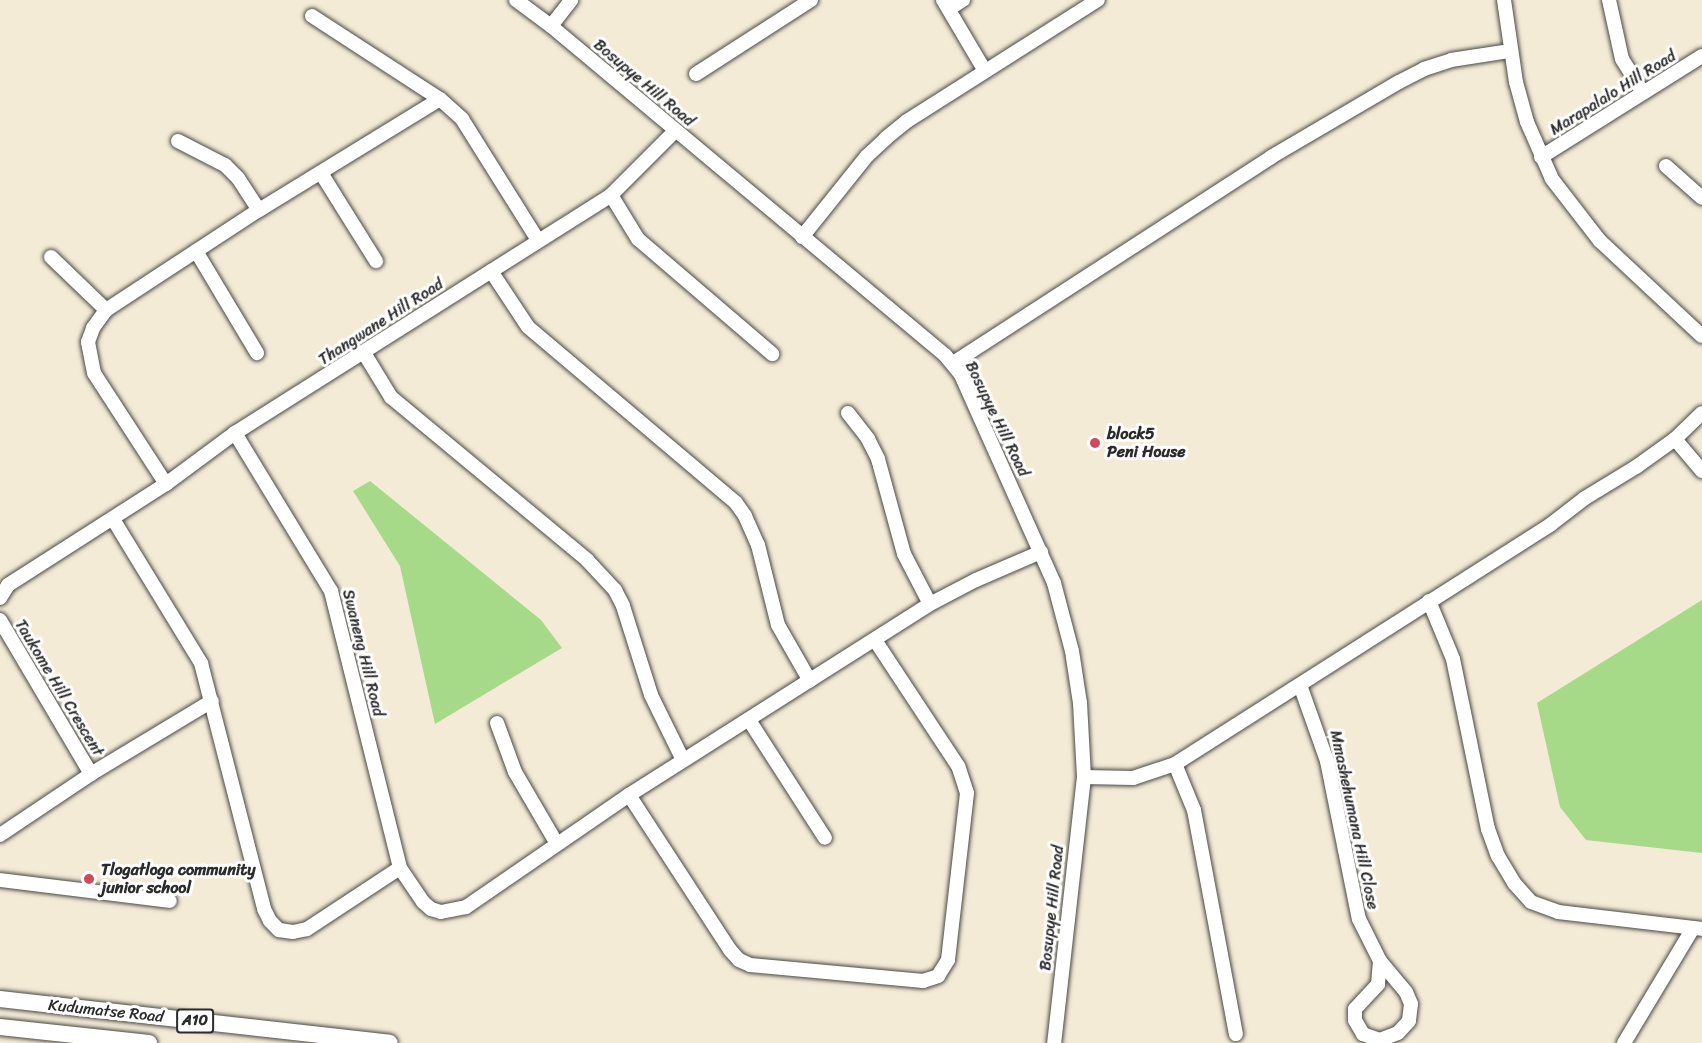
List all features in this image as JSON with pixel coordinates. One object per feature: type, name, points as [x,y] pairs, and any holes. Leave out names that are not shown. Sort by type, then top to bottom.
[{"type":"main road","name":"Kudumatse Road","points":[[0,999],[390,1043]]},
{"type":"main road","name":"Kudumatse Road","points":[[0,1027],[149,1043]]},
{"type":"street","name":"Bosupye Hill Road","points":[[516,0],[551,26],[953,363],[961,375],[1054,583],[1072,651],[1080,703],[1084,777],[1054,1043]]},
{"type":"street","points":[[551,26],[571,0]]},
{"type":"street","points":[[696,74],[811,0]]},
{"type":"street","points":[[963,0],[946,5],[986,72]]},
{"type":"street","points":[[802,237],[867,156],[886,138],[1098,0]]},
{"type":"street","points":[[1504,0],[1510,51],[1527,122],[1541,157],[1570,206],[1600,241],[1702,336]]},
{"type":"street","points":[[1609,0],[1622,59],[1643,93]]},
{"type":"street","points":[[312,16],[440,99],[472,131],[538,240]]},
{"type":"street","points":[[953,363],[1205,199],[1399,82],[1424,69],[1451,60],[1510,51]]},
{"type":"street","name":"Marapalalo Hill Road","points":[[1541,157],[1702,56]]},
{"type":"street","points":[[166,484],[94,373],[88,342],[93,328],[106,310],[259,210],[440,99]]},
{"type":"street","name":"Thangwane Hill Road","points":[[0,598],[8,585],[166,484],[235,433],[611,195],[675,131]]},
{"type":"street","points":[[177,141],[225,165],[238,178],[259,210]]},
{"type":"street","points":[[1666,165],[1702,198]]},
{"type":"street","points":[[321,173],[376,261]]},
{"type":"street","points":[[611,195],[639,239],[772,354]]},
{"type":"street","points":[[196,251],[257,353]]},
{"type":"street","points":[[51,257],[106,310]]},
{"type":"street","points":[[491,271],[528,327],[720,490],[746,516],[758,545],[778,625],[810,681]]},
{"type":"street","points":[[364,353],[391,398],[587,560],[615,590],[623,606],[651,695],[683,760]]},
{"type":"street","points":[[848,413],[868,440],[878,459],[903,554],[930,604]]},
{"type":"street","points":[[1084,777],[1133,778],[1175,764],[1550,525],[1585,498],[1636,467],[1675,439],[1702,413]]},
{"type":"street","name":"Swaneng Hill Road","points":[[235,433],[331,591],[400,868]]},
{"type":"street","points":[[1675,439],[1702,471]]},
{"type":"street","points":[[113,519],[194,649],[212,701],[264,909],[270,921],[279,930],[293,932],[307,929],[400,868],[423,902],[431,909],[453,911],[466,907],[629,795],[930,604],[976,580],[1041,552]]},
{"type":"street","points":[[1429,601],[1453,659],[1488,830],[1498,856],[1514,883],[1531,902],[1557,912],[1698,928],[1624,1043]]},
{"type":"street","name":"Taukome Hill Crescent","points":[[0,620],[91,774],[212,701]]},
{"type":"street","points":[[629,795],[730,950],[739,960],[750,965],[923,981],[938,976],[948,960],[967,793],[958,766],[875,640]]},
{"type":"street","name":"Mmashehumana Hill Close","points":[[1300,685],[1327,761],[1354,905],[1380,961],[1406,992],[1411,1004],[1409,1021],[1398,1033],[1380,1040],[1363,1034],[1355,1020],[1355,1009],[1378,984],[1380,961]]},
{"type":"street","points":[[749,720],[825,838]]},
{"type":"street","points":[[497,723],[515,772],[557,844]]},
{"type":"street","points":[[1175,764],[1194,810],[1236,1034]]},
{"type":"street","points":[[0,835],[91,774]]},
{"type":"street","points":[[0,880],[170,901]]},
{"type":"green space","points":[[370,481],[541,620],[562,648],[435,724],[400,566],[353,491]]},
{"type":"green space","points":[[1702,600],[1702,853],[1586,840],[1560,807],[1537,703]]},
{"type":"place","name":"block5 Peni House","points":[[1095,443]]},
{"type":"place","name":"Tlogatloga community junior school","points":[[89,879]]}]
